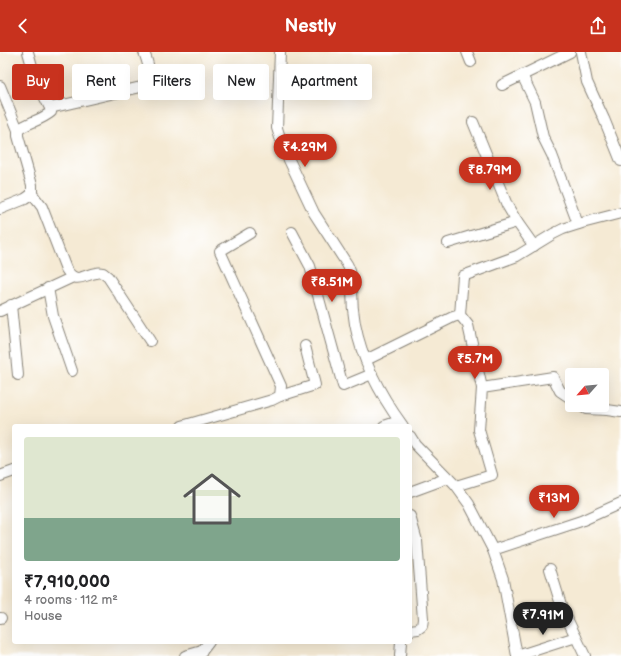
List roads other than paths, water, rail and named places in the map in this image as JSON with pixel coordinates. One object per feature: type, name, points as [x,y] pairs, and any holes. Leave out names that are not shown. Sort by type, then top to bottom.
[{"type":"street","points":[[18,130],[44,118],[51,112],[36,80],[28,52]]},
{"type":"street","points":[[50,108],[141,87],[148,84],[149,68],[144,52]]},
{"type":"street","points":[[280,52],[279,136],[314,213],[349,268],[351,275],[352,305],[359,341],[372,374],[401,423]]},
{"type":"street","points":[[467,52],[472,62]]},
{"type":"street","points":[[502,86],[570,52]]},
{"type":"street","points":[[581,52],[587,82],[621,162]]},
{"type":"street","points":[[522,76],[535,102],[543,137],[552,155],[578,224]]},
{"type":"street","points":[[0,86],[18,130],[18,136],[32,185],[32,194],[42,207],[66,269],[73,277]]},
{"type":"street","points":[[473,122],[507,205],[534,246]]},
{"type":"street","points":[[0,209],[25,199],[32,194]]},
{"type":"street","points":[[456,486],[492,475],[479,430],[482,388],[468,325],[460,315],[463,276],[517,256],[563,229],[621,213]]},
{"type":"street","points":[[448,243],[517,222]]},
{"type":"street","points":[[292,232],[310,266],[343,386],[372,374]]},
{"type":"street","points":[[250,233],[220,250],[281,386],[280,396]]},
{"type":"street","points":[[0,310],[73,277],[82,278],[96,273],[103,273],[108,277],[150,341]]},
{"type":"street","points":[[48,288],[53,316],[72,370]]},
{"type":"street","points":[[11,305],[18,375]]},
{"type":"street","points":[[366,360],[453,317],[460,315]]},
{"type":"street","points":[[192,424],[272,400],[315,385],[305,346]]},
{"type":"street","points":[[482,388],[553,377],[560,392],[565,395]]},
{"type":"street","points":[[609,410],[621,412]]},
{"type":"street","points":[[412,439],[456,486],[469,504],[493,550],[503,579],[517,656],[576,637]]},
{"type":"street","points":[[0,476],[12,472]]},
{"type":"street","points":[[412,491],[448,478]]},
{"type":"street","points":[[493,550],[581,521],[621,503]]},
{"type":"street","points":[[412,523],[417,541],[423,619],[422,626],[418,629],[412,630]]},
{"type":"street","points":[[550,569],[562,608],[585,656]]},
{"type":"street","points":[[186,656],[201,653],[208,644]]},
{"type":"street","points":[[400,656],[401,644]]}]
